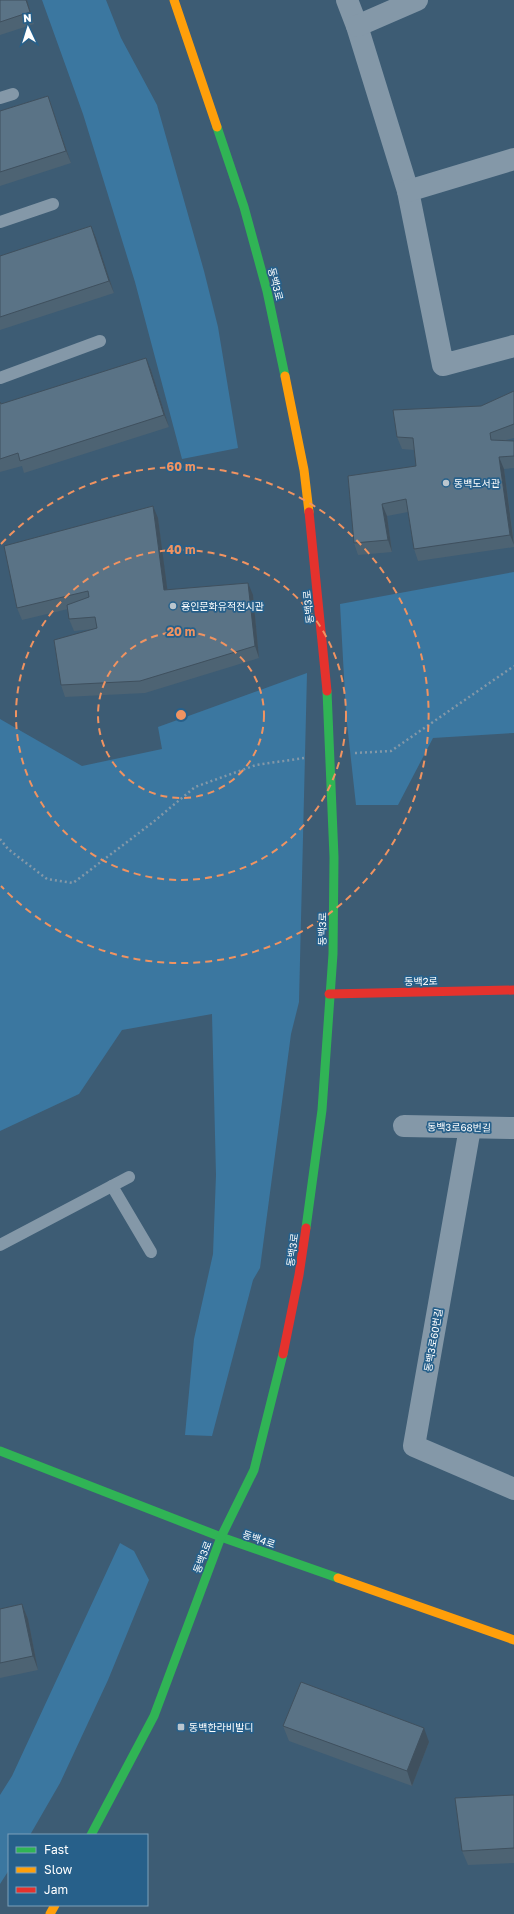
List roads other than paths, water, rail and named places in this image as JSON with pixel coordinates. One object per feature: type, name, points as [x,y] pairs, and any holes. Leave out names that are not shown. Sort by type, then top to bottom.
[{"type":"street","name":"동백3로","points":[[92,1834],[154,1716],[221,1538],[254,1470],[281,1366],[298,1283],[322,1110],[333,954],[334,857],[326,669],[304,470],[267,291],[233,173],[174,0]]},
{"type":"street","points":[[347,0],[357,26],[408,191],[443,365],[514,346]]},
{"type":"street","points":[[357,26],[417,0]]},
{"type":"street","points":[[408,191],[514,160]]},
{"type":"street","name":"동백2로","points":[[329,994],[514,990]]},
{"type":"street","name":"동백3로68번길","points":[[404,1126],[514,1128]]},
{"type":"street","name":"동백3로60번길","points":[[470,1128],[414,1446],[514,1489]]},
{"type":"street","name":"동백4로","points":[[0,1451],[221,1538],[514,1640]]},
{"type":"lane","points":[[0,98],[13,94]]},
{"type":"lane","points":[[0,222],[53,204]]},
{"type":"lane","points":[[0,378],[100,341]]},
{"type":"lane","points":[[0,1245],[129,1177]]},
{"type":"lane","points":[[112,1186],[151,1252]]},
{"type":"place","name":"동백도서관","points":[[446,483]]},
{"type":"place","name":"용인문화유적전시관","points":[[173,606]]},
{"type":"place","name":"동백한라비발디","points":[[181,1727]]}]
